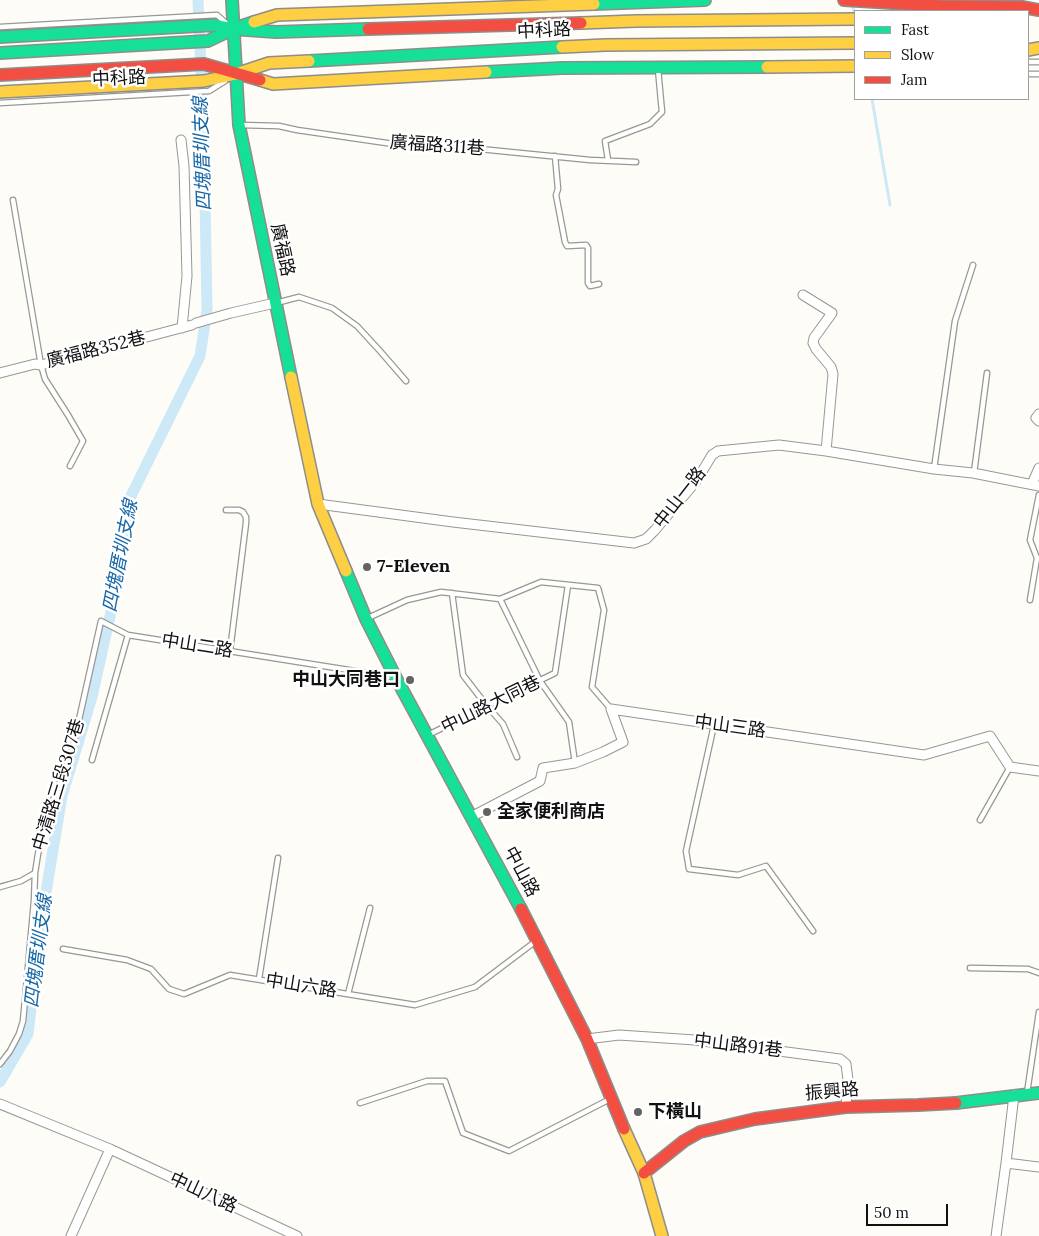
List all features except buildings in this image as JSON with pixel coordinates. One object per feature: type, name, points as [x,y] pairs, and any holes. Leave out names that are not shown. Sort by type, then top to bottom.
[{"type":"street","name":"廣福路","points":[[232,0],[239,125],[318,504]]},
{"type":"street","name":"中科路","points":[[0,53],[208,42],[233,29],[277,15],[704,0]]},
{"type":"street","points":[[844,0],[1039,10]]},
{"type":"street","name":"中科路","points":[[0,37],[215,25],[233,29],[276,32],[636,21],[852,19]]},
{"type":"street","name":"中科路","points":[[0,92],[206,86],[270,63],[605,45],[854,43]]},
{"type":"street","name":"中科路","points":[[0,75],[204,64],[273,84],[562,68],[854,66]]},
{"type":"street","points":[[181,140],[184,166],[187,276],[182,328]]},
{"type":"street","points":[[803,295],[832,313],[814,338],[813,343],[834,374],[826,451]]},
{"type":"street","name":"廣福路352巷","points":[[0,373],[35,364],[41,365],[182,328],[231,313],[275,303]]},
{"type":"street","points":[[1039,414],[1036,418],[1039,421]]},
{"type":"street","name":"中山一路","points":[[318,504],[462,524],[634,543],[646,540],[697,480],[712,455],[718,451],[779,445],[934,469],[974,473],[1036,485]]},
{"type":"street","points":[[1036,485],[1039,468]]},
{"type":"street","name":"中山路","points":[[318,504],[366,619],[513,894],[586,1039],[644,1173],[662,1236]]},
{"type":"street","points":[[471,817],[540,781],[543,768],[575,763],[623,742],[611,710]]},
{"type":"street","name":"中山三路","points":[[611,710],[924,755],[990,736],[1010,768]]},
{"type":"street","points":[[1010,768],[1039,771]]},
{"type":"street","name":"中山路91巷","points":[[586,1039],[619,1035],[695,1040],[840,1059],[846,1064],[848,1080],[846,1107]]},
{"type":"street","name":"振興路","points":[[644,1173],[684,1141],[700,1132],[755,1119],[846,1107],[918,1106],[1039,1093]]},
{"type":"street","points":[[996,1236],[1014,1095]]},
{"type":"street","name":"中山八路","points":[[0,1104],[110,1149],[297,1236]]},
{"type":"street","points":[[71,1236],[110,1149]]},
{"type":"street","points":[[1006,1163],[1039,1167]]},
{"type":"lane","points":[[0,27],[217,15],[233,29]]},
{"type":"lane","points":[[608,160],[605,141],[650,124],[662,112],[658,67]]},
{"type":"lane","name":"中科路","points":[[0,103],[178,88]]},
{"type":"lane","name":"廣福路311巷","points":[[239,125],[279,126],[414,147],[470,148],[636,162]]},
{"type":"lane","points":[[555,156],[558,189],[556,195],[565,242],[567,246],[586,245],[588,248],[588,283],[590,286],[600,284]]},
{"type":"lane","points":[[13,200],[45,379],[83,441],[70,466]]},
{"type":"lane","points":[[934,469],[955,321],[973,265]]},
{"type":"lane","points":[[275,303],[300,297],[332,308],[357,326],[406,382]]},
{"type":"lane","points":[[974,473],[987,373]]},
{"type":"lane","points":[[1030,600],[1037,558],[1030,540],[1039,495]]},
{"type":"lane","points":[[226,510],[239,510],[246,517],[230,651]]},
{"type":"lane","points":[[366,619],[408,600],[441,592],[500,599],[541,582],[598,588],[604,610],[592,687],[611,710]]},
{"type":"lane","name":"中山路大同巷","points":[[427,736],[555,673],[568,585]]},
{"type":"lane","points":[[452,594],[463,675],[503,724],[517,757]]},
{"type":"lane","points":[[500,599],[540,680],[569,722],[575,763]]},
{"type":"lane","name":"中清路三段307巷","points":[[0,1064],[10,1051],[23,1021],[35,873],[46,818],[72,750],[101,620],[128,635]]},
{"type":"lane","points":[[92,760],[128,635]]},
{"type":"lane","name":"中山二路","points":[[128,635],[396,678]]},
{"type":"lane","points":[[714,725],[686,851],[689,869],[738,876],[766,866],[813,931]]},
{"type":"lane","points":[[980,820],[1010,768]]},
{"type":"lane","points":[[259,979],[278,858]]},
{"type":"lane","points":[[0,888],[21,881],[35,873]]},
{"type":"lane","points":[[348,994],[370,908]]},
{"type":"lane","name":"中山六路","points":[[64,949],[127,960],[151,969],[168,989],[184,994],[230,974],[415,1004],[475,987],[537,941]]},
{"type":"lane","points":[[970,968],[1028,969],[1039,973]]},
{"type":"lane","points":[[1027,1094],[1039,1012]]},
{"type":"lane","points":[[360,1103],[427,1081],[445,1081],[463,1133],[509,1150],[611,1099]]},
{"type":"waterway","name":"四塊厝圳支線","points":[[0,1082],[28,1034],[41,922],[62,796],[92,697],[119,576],[129,500],[200,356],[207,310],[204,140],[198,0]]},
{"type":"waterway","points":[[852,3],[854,12]]},
{"type":"waterway","points":[[872,100],[890,205]]},
{"type":"traffic: fast","points":[[232,0],[239,125],[291,377]]},
{"type":"traffic: fast","points":[[594,4],[705,0]]},
{"type":"traffic: fast","points":[[0,37],[215,25],[233,29],[254,22]]},
{"type":"traffic: fast","points":[[0,53],[208,41],[233,29],[276,32],[368,29]]},
{"type":"traffic: fast","points":[[309,61],[562,47]]},
{"type":"traffic: fast","points":[[486,72],[562,68],[767,67]]},
{"type":"traffic: fast","points":[[346,571],[366,619],[396,678],[521,909]]},
{"type":"traffic: fast","points":[[956,1103],[1039,1093]]},
{"type":"traffic: slow","points":[[254,22],[277,15],[594,4]]},
{"type":"traffic: slow","points":[[581,23],[854,19]]},
{"type":"traffic: slow","points":[[562,47],[854,43]]},
{"type":"traffic: slow","points":[[1029,50],[1039,48]]},
{"type":"traffic: slow","points":[[0,92],[204,81],[236,74],[269,63],[309,61]]},
{"type":"traffic: slow","points":[[767,67],[854,66]]},
{"type":"traffic: slow","points":[[260,80],[273,84],[486,72]]},
{"type":"traffic: slow","points":[[291,377],[318,504],[346,571]]},
{"type":"traffic: slow","points":[[624,1129],[644,1173],[662,1236]]},
{"type":"traffic: jam","points":[[844,0],[940,6],[1022,7],[1039,10]]},
{"type":"traffic: jam","points":[[368,29],[581,23]]},
{"type":"traffic: jam","points":[[0,75],[204,64],[260,80]]},
{"type":"traffic: jam","points":[[521,909],[587,1039],[624,1129]]},
{"type":"traffic: jam","points":[[644,1173],[684,1141],[700,1132],[755,1119],[846,1107],[956,1103]]},
{"type":"place","name":"7-Eleven","points":[[367,567]]},
{"type":"place","name":"中山大同巷口","points":[[410,680]]},
{"type":"place","name":"全家便利商店","points":[[487,812]]},
{"type":"place","name":"下橫山","points":[[638,1112]]}]
